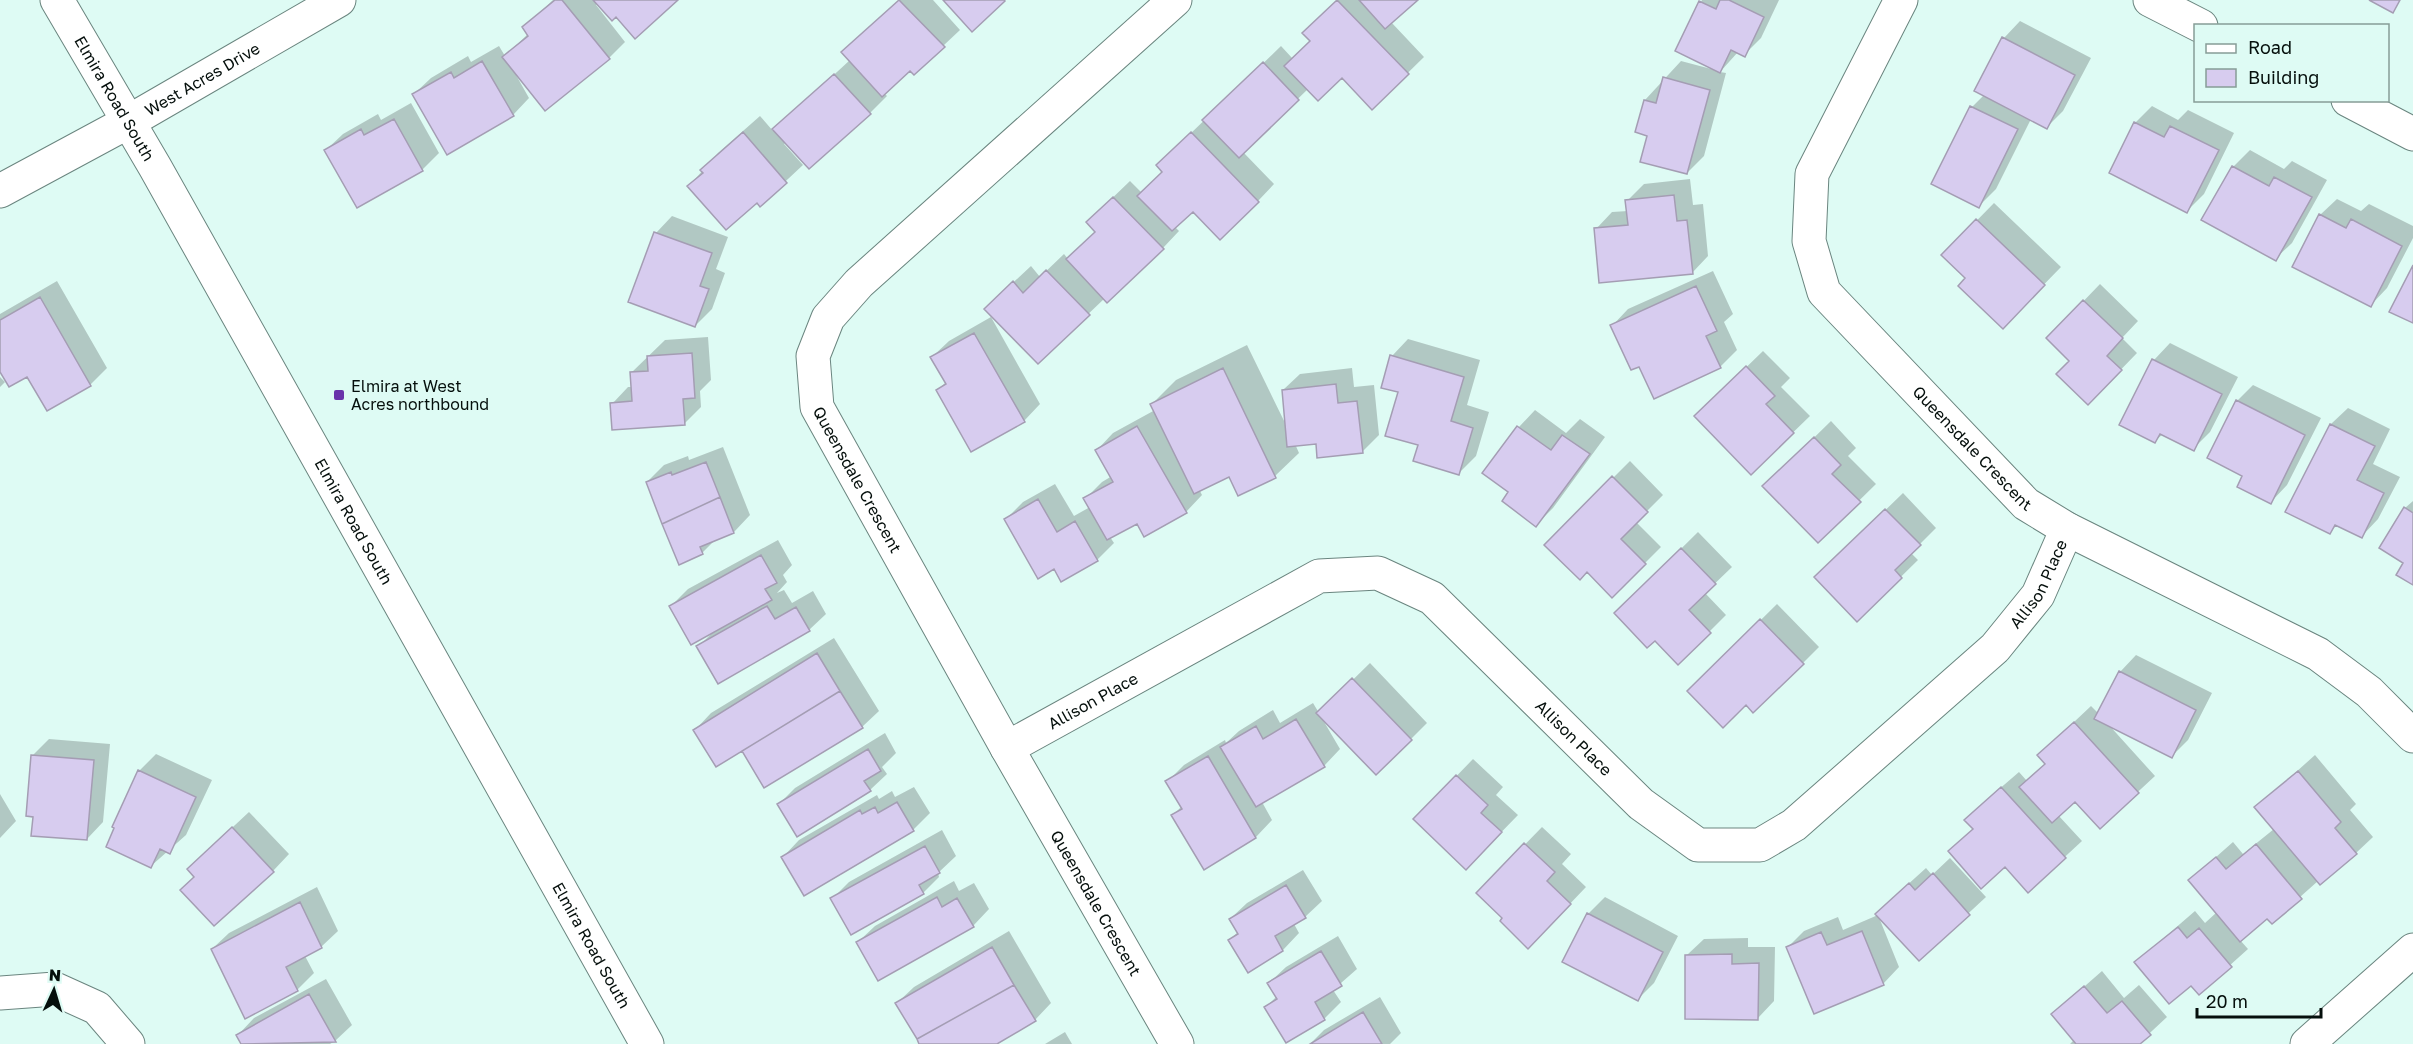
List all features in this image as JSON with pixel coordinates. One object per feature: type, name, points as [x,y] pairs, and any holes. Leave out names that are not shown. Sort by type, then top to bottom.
[{"type":"street","name":"Elmira Road South","points":[[57,0],[647,1044]]},
{"type":"street","name":"West Acres Drive","points":[[0,191],[128,122],[339,0]]},
{"type":"street","name":"Queensdale Crescent","points":[[1175,0],[859,283],[828,318],[813,356],[817,407],[1007,748],[1177,1044]]},
{"type":"street","name":"Queensdale Crescent","points":[[1901,0],[1812,174],[1809,241],[1824,292],[2026,504],[2067,529],[2318,654],[2369,693],[2413,736]]},
{"type":"street","points":[[2150,0],[2197,24]]},
{"type":"street","points":[[2352,102],[2413,134]]},
{"type":"street","name":"Allison Place","points":[[1007,748],[1319,576],[1378,573],[1432,598],[1641,804],[1698,845],[1760,845],[1794,825],[1995,648],[2038,595],[2067,529]]},
{"type":"street","points":[[2307,1044],[2413,950]]},
{"type":"street","points":[[0,993],[55,989],[97,1008],[128,1044]]},
{"type":"building","points":[[555,0],[562,0],[610,59],[545,111],[502,57],[528,36],[522,27]]},
{"type":"building","points":[[593,0],[678,0],[635,39],[616,17],[612,21]]},
{"type":"building","points":[[899,0],[945,47],[914,75],[910,71],[882,97],[841,52]]},
{"type":"building","points":[[943,0],[1004,0],[1005,1],[972,32]]},
{"type":"building","points":[[1337,0],[1409,74],[1372,110],[1342,78],[1318,101],[1284,66],[1310,41],[1302,33]]},
{"type":"building","points":[[1359,0],[1418,0],[1385,29]]},
{"type":"building","points":[[1720,0],[1729,0],[1764,17],[1745,57],[1731,50],[1720,73],[1675,51],[1699,1],[1716,9]]},
{"type":"building","points":[[2369,0],[2400,0],[2393,13]]},
{"type":"building","points":[[2002,37],[2075,75],[2047,129],[1974,91]]},
{"type":"building","points":[[482,61],[514,116],[447,155],[412,94],[451,72],[454,78]]},
{"type":"building","points":[[1263,62],[1299,100],[1239,158],[1202,120]]},
{"type":"building","points":[[834,74],[871,114],[809,169],[772,129]]},
{"type":"building","points":[[1663,77],[1710,90],[1687,174],[1640,162],[1647,136],[1635,132],[1644,100],[1656,103]]},
{"type":"building","points":[[1970,106],[2018,129],[1979,208],[1931,184]]},
{"type":"building","points":[[394,119],[423,171],[357,208],[324,150],[361,129],[364,135]]},
{"type":"building","points":[[2134,122],[2164,137],[2170,126],[2219,150],[2187,213],[2109,173]]},
{"type":"building","points":[[743,132],[787,183],[760,207],[757,203],[726,230],[687,186],[703,173],[700,170]]},
{"type":"building","points":[[1191,132],[1259,202],[1220,240],[1193,212],[1172,231],[1137,196],[1162,172],[1156,165]]},
{"type":"building","points":[[2232,166],[2269,186],[2274,177],[2312,197],[2276,261],[2201,220]]},
{"type":"building","points":[[1674,195],[1677,221],[1687,220],[1693,274],[1599,283],[1594,228],[1628,225],[1625,200]]},
{"type":"building","points":[[1113,197],[1164,249],[1107,303],[1066,259],[1095,232],[1086,222]]},
{"type":"building","points":[[2319,214],[2346,228],[2351,219],[2402,246],[2371,307],[2292,267]]},
{"type":"building","points":[[1976,219],[2045,285],[2003,329],[1958,286],[1965,278],[1941,255]]},
{"type":"building","points":[[654,232],[712,253],[700,286],[709,289],[695,327],[628,302]]},
{"type":"building","points":[[2413,265],[2413,323],[2389,312]]},
{"type":"building","points":[[1046,270],[1090,315],[1038,364],[984,309],[1013,281],[1023,293]]},
{"type":"building","points":[[1696,286],[1717,331],[1706,336],[1721,368],[1654,399],[1639,367],[1631,370],[1610,325]]},
{"type":"building","points":[[40,297],[91,386],[47,411],[27,377],[9,387],[0,372],[0,320]]},
{"type":"building","points":[[2083,300],[2123,338],[2107,356],[2122,370],[2088,405],[2056,374],[2069,361],[2046,338]]},
{"type":"building","points":[[974,333],[1025,422],[971,452],[936,390],[946,384],[930,357]]},
{"type":"building","points":[[692,353],[695,398],[683,399],[685,425],[612,430],[610,403],[632,401],[630,372],[648,371],[647,356]]},
{"type":"building","points":[[1390,355],[1464,377],[1451,421],[1473,428],[1459,475],[1413,461],[1418,445],[1385,436],[1398,392],[1381,388]]},
{"type":"building","points":[[2152,359],[2222,394],[2194,451],[2160,434],[2155,443],[2119,425]]},
{"type":"building","points":[[1746,366],[1775,396],[1766,404],[1794,433],[1751,475],[1694,416]]},
{"type":"building","points":[[1223,368],[1276,478],[1238,496],[1229,477],[1194,494],[1150,404]]},
{"type":"building","points":[[1336,384],[1338,403],[1357,401],[1363,453],[1317,458],[1316,444],[1287,447],[1282,390]]},
{"type":"building","points":[[2236,400],[2305,435],[2271,504],[2237,487],[2242,476],[2207,458]]},
{"type":"building","points":[[2330,424],[2375,446],[2357,480],[2384,493],[2362,538],[2335,525],[2330,534],[2285,512]]},
{"type":"building","points":[[1137,426],[1187,513],[1144,537],[1137,524],[1107,540],[1083,498],[1113,482],[1095,450]]},
{"type":"building","points":[[1517,426],[1551,450],[1562,435],[1590,454],[1536,527],[1502,501],[1508,492],[1482,473]]},
{"type":"building","points":[[1814,437],[1841,465],[1832,474],[1861,502],[1818,543],[1762,486]]},
{"type":"building","points":[[706,462],[720,497],[662,524],[646,482]]},
{"type":"building","points":[[1612,476],[1648,512],[1621,539],[1646,564],[1612,598],[1587,572],[1580,580],[1544,545]]},
{"type":"building","points":[[720,497],[734,533],[700,547],[703,554],[679,565],[662,524]]},
{"type":"building","points":[[1038,499],[1057,532],[1075,521],[1098,561],[1061,582],[1054,569],[1038,579],[1004,519]]},
{"type":"building","points":[[2404,507],[2413,513],[2413,585],[2396,575],[2403,563],[2379,548]]},
{"type":"building","points":[[1885,509],[1921,545],[1895,570],[1902,578],[1857,622],[1814,577]]},
{"type":"building","points":[[1681,548],[1716,584],[1689,610],[1711,633],[1678,665],[1655,641],[1647,648],[1614,613]]},
{"type":"building","points":[[761,555],[777,583],[765,589],[772,600],[691,645],[669,606]]},
{"type":"building","points":[[767,606],[775,619],[796,607],[810,631],[718,684],[696,646]]},
{"type":"building","points":[[1760,619],[1804,664],[1753,713],[1746,705],[1723,728],[1687,691]]},
{"type":"building","points":[[817,653],[840,691],[716,767],[693,730]]},
{"type":"building","points":[[2119,671],[2196,710],[2172,758],[2094,719]]},
{"type":"building","points":[[1352,678],[1412,740],[1376,775],[1316,713]]},
{"type":"building","points":[[840,691],[863,728],[764,788],[742,751]]},
{"type":"building","points":[[1296,719],[1325,767],[1256,807],[1220,747],[1256,726],[1263,739]]},
{"type":"building","points":[[2074,722],[2139,793],[2100,829],[2075,802],[2052,823],[2019,787],[2045,764],[2037,755]]},
{"type":"building","points":[[868,749],[881,771],[864,781],[871,791],[797,837],[777,804]]},
{"type":"building","points":[[31,755],[94,760],[87,840],[31,836],[33,817],[26,816]]},
{"type":"building","points":[[1208,756],[1256,838],[1204,870],[1171,815],[1182,809],[1165,781]]},
{"type":"building","points":[[138,770],[196,797],[170,854],[160,849],[151,868],[106,847],[114,828],[112,827]]},
{"type":"building","points":[[2298,771],[2341,822],[2335,828],[2357,854],[2320,885],[2254,807]]},
{"type":"building","points":[[1456,775],[1488,805],[1481,813],[1502,832],[1466,870],[1413,819]]},
{"type":"building","points":[[2001,787],[2066,858],[2028,893],[2005,867],[1981,889],[1948,851],[1973,829],[1964,820]]},
{"type":"building","points":[[897,802],[914,831],[804,896],[781,857],[860,810],[862,814],[875,807],[878,813]]},
{"type":"building","points":[[232,827],[274,872],[214,926],[180,890],[194,877],[187,869]]},
{"type":"building","points":[[1524,843],[1555,872],[1547,881],[1571,904],[1528,949],[1500,921],[1502,918],[1476,893]]},
{"type":"building","points":[[2256,844],[2302,899],[2272,924],[2267,919],[2240,942],[2188,880],[2216,857],[2226,869]]},
{"type":"building","points":[[925,846],[940,873],[919,885],[924,894],[851,935],[830,898]]},
{"type":"building","points":[[1933,873],[1970,915],[1919,961],[1875,914],[1909,883],[1915,890]]},
{"type":"building","points":[[1286,885],[1306,918],[1275,936],[1283,951],[1248,973],[1228,940],[1238,934],[1229,919]]},
{"type":"building","points":[[937,897],[942,907],[957,898],[974,927],[878,981],[856,942]]},
{"type":"building","points":[[300,902],[322,948],[286,967],[298,991],[245,1019],[211,949]]},
{"type":"building","points":[[1587,913],[1663,952],[1638,1001],[1562,962]]},
{"type":"building","points":[[2178,927],[2187,938],[2199,928],[2232,967],[2199,995],[2191,986],[2169,1004],[2134,962]]},
{"type":"building","points":[[1862,931],[1884,985],[1814,1014],[1786,947],[1821,932],[1827,945]]},
{"type":"building","points":[[992,947],[1014,985],[917,1039],[895,1003]]},
{"type":"building","points":[[1321,951],[1342,986],[1315,1002],[1325,1020],[1286,1043],[1264,1007],[1277,999],[1267,983]]},
{"type":"building","points":[[1732,954],[1732,964],[1759,963],[1758,1020],[1685,1019],[1685,955]]},
{"type":"building","points":[[1014,985],[1036,1021],[997,1044],[919,1044],[917,1039]]},
{"type":"building","points":[[2084,986],[2107,1013],[2122,1001],[2151,1035],[2140,1044],[2076,1044],[2051,1014]]},
{"type":"building","points":[[309,994],[336,1042],[241,1044],[236,1035]]},
{"type":"building","points":[[1363,1012],[1382,1044],[1310,1044]]},
{"type":"place","name":"Elmira at West Acres northbound","points":[[339,395]]}]
